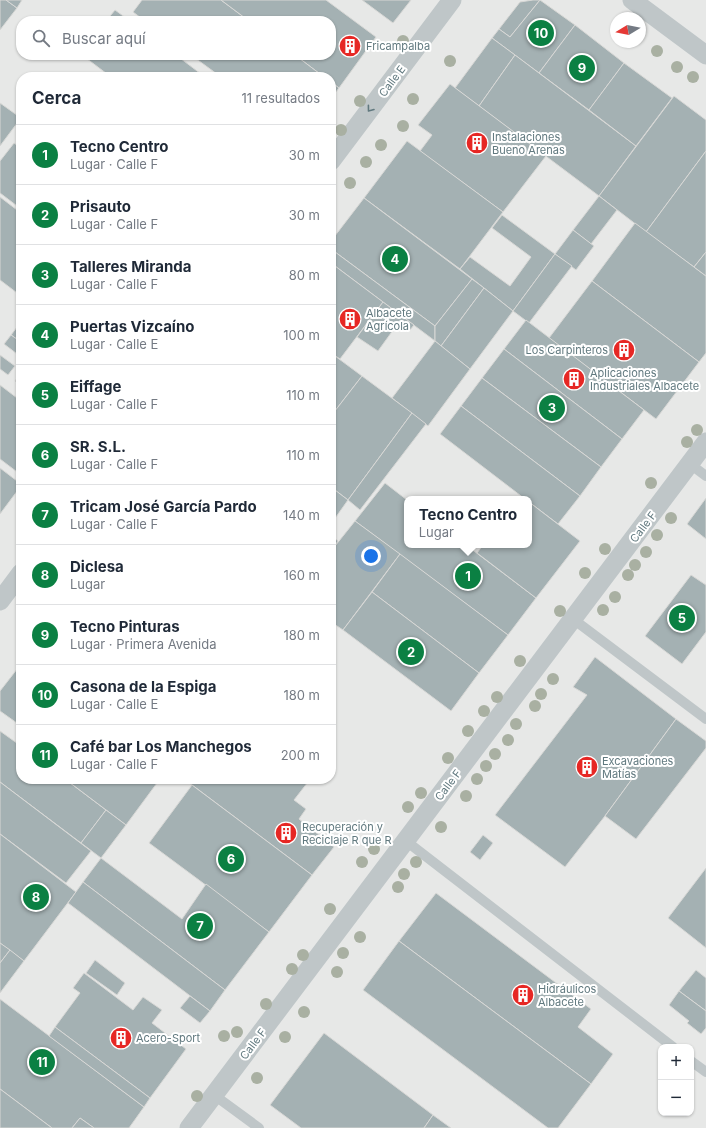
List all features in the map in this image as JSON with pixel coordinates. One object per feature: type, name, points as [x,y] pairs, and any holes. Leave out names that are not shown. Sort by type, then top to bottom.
[{"type":"street","name":"Calle E","points":[[336,154],[452,0]]},
{"type":"street","points":[[632,0],[706,55]]},
{"type":"street","name":"Calle F","points":[[189,1128],[706,442]]},
{"type":"street","points":[[0,601],[16,580]]},
{"type":"lane","points":[[690,464],[706,476]]},
{"type":"lane","points":[[573,619],[706,719]]},
{"type":"lane","points":[[406,841],[669,1044]]},
{"type":"lane","points":[[694,1063],[706,1072]]},
{"type":"lane","points":[[214,1095],[260,1128]]},
{"type":"shaded area","points":[[0,0],[706,0],[706,1128],[0,1128]]},
{"type":"building","points":[[0,0],[6,0],[17,8],[0,30]]},
{"type":"building","points":[[6,0],[22,0],[17,8]]},
{"type":"building","points":[[142,0],[221,0],[242,16],[138,16],[133,12]]},
{"type":"building","name":"Fricampalba","points":[[221,0],[326,0],[376,37],[339,88],[336,86],[336,72],[317,72],[302,60],[336,60],[336,16],[242,16]]},
{"type":"building","points":[[362,0],[411,0],[393,23]]},
{"type":"building","points":[[540,0],[510,37],[499,29],[520,2]]},
{"type":"building","points":[[540,0],[575,25],[539,73],[492,38],[499,29],[510,37]]},
{"type":"building","points":[[115,10],[123,16],[110,16]]},
{"type":"building","points":[[575,25],[624,63],[589,110],[539,73]]},
{"type":"building","points":[[492,38],[515,55],[479,106],[455,88]]},
{"type":"building","points":[[515,55],[636,146],[599,196],[479,106]]},
{"type":"building","points":[[89,60],[183,60],[198,72],[104,72]]},
{"type":"building","points":[[198,60],[302,60],[317,72],[214,72]]},
{"type":"building","points":[[624,63],[672,98],[636,146],[589,110]]},
{"type":"building","name":"Instalaciones Bueno Arenas","points":[[450,84],[546,156],[503,212],[420,151],[432,135],[418,125]]},
{"type":"building","points":[[674,96],[706,120],[706,151],[646,232],[599,196]]},
{"type":"building","points":[[0,103],[16,114],[16,125],[0,146]]},
{"type":"building","points":[[407,141],[503,212],[460,269],[364,198]]},
{"type":"building","points":[[14,143],[16,144],[16,205],[0,193],[0,161]]},
{"type":"building","points":[[706,151],[706,252],[694,267],[646,232]]},
{"type":"building","points":[[599,196],[617,210],[591,244],[573,230]]},
{"type":"building","points":[[0,197],[16,209],[16,292],[0,280]]},
{"type":"building","points":[[364,198],[472,279],[435,326],[336,253],[336,234]]},
{"type":"building","points":[[502,215],[555,254],[513,311],[460,269],[470,257],[510,286],[531,257],[492,228]]},
{"type":"building","points":[[635,223],[706,276],[706,353],[699,362],[592,281]]},
{"type":"building","points":[[573,230],[594,246],[576,270],[555,254]]},
{"type":"building","points":[[706,252],[706,276],[694,267]]},
{"type":"building","points":[[336,253],[435,326],[435,341],[336,267]]},
{"type":"building","points":[[555,254],[572,266],[529,323],[513,311]]},
{"type":"building","name":"Albacete Agrícola","points":[[336,267],[383,302],[340,359],[336,356]]},
{"type":"building","points":[[472,279],[484,288],[441,346],[435,341],[435,326]]},
{"type":"building","name":"Los Carpinteros","points":[[592,281],[699,362],[656,419],[549,338]]},
{"type":"building","points":[[484,288],[513,311],[470,369],[441,346]]},
{"type":"building","points":[[383,302],[414,325],[410,330],[399,322],[378,351],[357,337]]},
{"type":"building","name":"Aplicaciones Industriales Albacete","points":[[526,320],[644,410],[622,439],[504,349]]},
{"type":"building","points":[[16,328],[16,338],[11,335]]},
{"type":"building","points":[[11,335],[16,338],[16,353],[4,344]]},
{"type":"building","points":[[435,341],[470,369],[428,426],[392,398]]},
{"type":"building","points":[[504,349],[622,439],[601,467],[482,378]]},
{"type":"building","points":[[0,355],[15,366],[8,375],[0,369]]},
{"type":"building","points":[[336,357],[362,376],[336,410]]},
{"type":"building","points":[[362,376],[412,413],[348,500],[336,491],[336,410]]},
{"type":"building","points":[[482,378],[601,467],[580,496],[461,406]]},
{"type":"building","points":[[0,385],[16,397],[16,471],[0,459]]},
{"type":"building","points":[[461,406],[580,496],[558,524],[532,504],[532,496],[521,496],[440,434]]},
{"type":"building","points":[[412,413],[426,424],[360,510],[348,500]]},
{"type":"building","points":[[0,468],[16,480],[16,493],[0,514]]},
{"type":"building","points":[[385,483],[404,498],[404,548],[470,548],[536,598],[508,635],[355,521]]},
{"type":"building","points":[[336,491],[348,500],[336,517]]},
{"type":"building","points":[[706,498],[706,539],[687,524]]},
{"type":"building","points":[[532,504],[580,541],[536,598],[477,553],[481,548],[532,548]]},
{"type":"building","points":[[355,521],[400,554],[343,630],[336,625],[336,545]]},
{"type":"building","points":[[400,554],[508,635],[479,673],[372,592]]},
{"type":"building","points":[[691,575],[706,585],[706,632],[682,664],[645,636]]},
{"type":"building","points":[[372,592],[479,673],[451,711],[343,630]]},
{"type":"building","name":"Excavaciones Matías","points":[[595,657],[676,719],[605,816],[565,867],[495,815],[587,695],[573,687]]},
{"type":"building","points":[[16,670],[16,722],[0,711],[0,691]]},
{"type":"building","points":[[676,719],[706,741],[706,748],[636,839],[605,816]]},
{"type":"building","points":[[0,731],[16,742],[16,784],[72,784],[106,810],[81,843],[0,782]]},
{"type":"building","points":[[0,782],[91,851],[66,883],[0,834]]},
{"type":"building","points":[[72,784],[156,784],[126,825]]},
{"type":"building","name":"Recuperación y Reciclaje R que R","points":[[191,784],[306,784],[294,800],[306,809],[299,819],[334,847],[312,875]]},
{"type":"building","points":[[192,785],[312,875],[269,932],[149,843]]},
{"type":"building","points":[[106,810],[126,825],[101,858],[81,843]]},
{"type":"building","points":[[0,834],[76,892],[24,961],[0,943]]},
{"type":"building","points":[[483,835],[493,843],[480,860],[470,852]]},
{"type":"building","points":[[101,858],[182,919],[206,884],[269,932],[225,990],[83,882]]},
{"type":"building","points":[[706,868],[706,948],[668,918]]},
{"type":"building","points":[[83,882],[225,990],[210,1011],[68,903]]},
{"type":"building","name":"Hidráulicos Albacete","points":[[436,893],[591,1009],[578,1027],[613,1054],[591,1084],[399,941]]},
{"type":"building","points":[[399,941],[591,1084],[558,1128],[548,1128],[363,990]]},
{"type":"building","points":[[0,943],[10,950],[0,963]]},
{"type":"building","points":[[10,950],[24,961],[0,993],[0,963]]},
{"type":"building","points":[[95,960],[125,983],[117,995],[86,973]]},
{"type":"building","points":[[696,970],[706,978],[706,1011],[679,991]]},
{"type":"building","name":"Acero-Sport","points":[[84,973],[133,1010],[143,997],[162,1010],[152,1023],[186,1049],[150,1098],[55,1027],[80,993],[73,988]]},
{"type":"building","points":[[679,991],[706,1011],[706,1028],[701,1034],[687,1023],[689,1021],[669,1005]]},
{"type":"building","points":[[190,996],[210,1011],[200,1023],[180,1008]]},
{"type":"building","points":[[0,999],[144,1107],[129,1128],[94,1128],[80,1118],[72,1128],[52,1128],[0,1089]]},
{"type":"building","points":[[55,1027],[150,1098],[144,1107],[49,1036]]},
{"type":"building","points":[[324,1033],[433,1115],[424,1128],[301,1128],[270,1105]]},
{"type":"building","points":[[0,1089],[52,1128],[0,1128]]},
{"type":"building","points":[[433,1115],[451,1128],[424,1128]]},
{"type":"building","points":[[80,1118],[94,1128],[72,1128]]},
{"type":"place","name":"Casona de la Espiga","points":[[541,33]]},
{"type":"place","name":"Fricampalba","points":[[350,46]]},
{"type":"place","name":"Tecno Pinturas","points":[[582,68]]},
{"type":"place","name":"Instalaciones Bueno Arenas","points":[[477,143]]},
{"type":"place","name":"Puertas Vizcaíno","points":[[395,259]]},
{"type":"place","name":"Albacete Agrícola","points":[[350,319]]},
{"type":"place","name":"Los Carpinteros","points":[[624,350]]},
{"type":"place","name":"Aplicaciones Industriales Albacete","points":[[574,379]]},
{"type":"place","name":"Talleres Miranda","points":[[552,408]]},
{"type":"place","name":"Tecno Centro","points":[[468,576]]},
{"type":"place","name":"Eiffage","points":[[682,618]]},
{"type":"place","name":"Prisauto","points":[[411,652]]},
{"type":"place","name":"Excavaciones Matías","points":[[587,767]]},
{"type":"place","name":"Recuperación y Reciclaje R que R","points":[[286,833]]},
{"type":"place","name":"SR. S.L.","points":[[231,859]]},
{"type":"place","name":"Diclesa","points":[[36,897]]},
{"type":"place","name":"Tricam José García Pardo","points":[[200,926]]},
{"type":"place","name":"Hidráulicos Albacete","points":[[523,995]]},
{"type":"place","name":"Acero-Sport","points":[[121,1038]]},
{"type":"place","name":"Café bar Los Manchegos","points":[[42,1062]]}]
